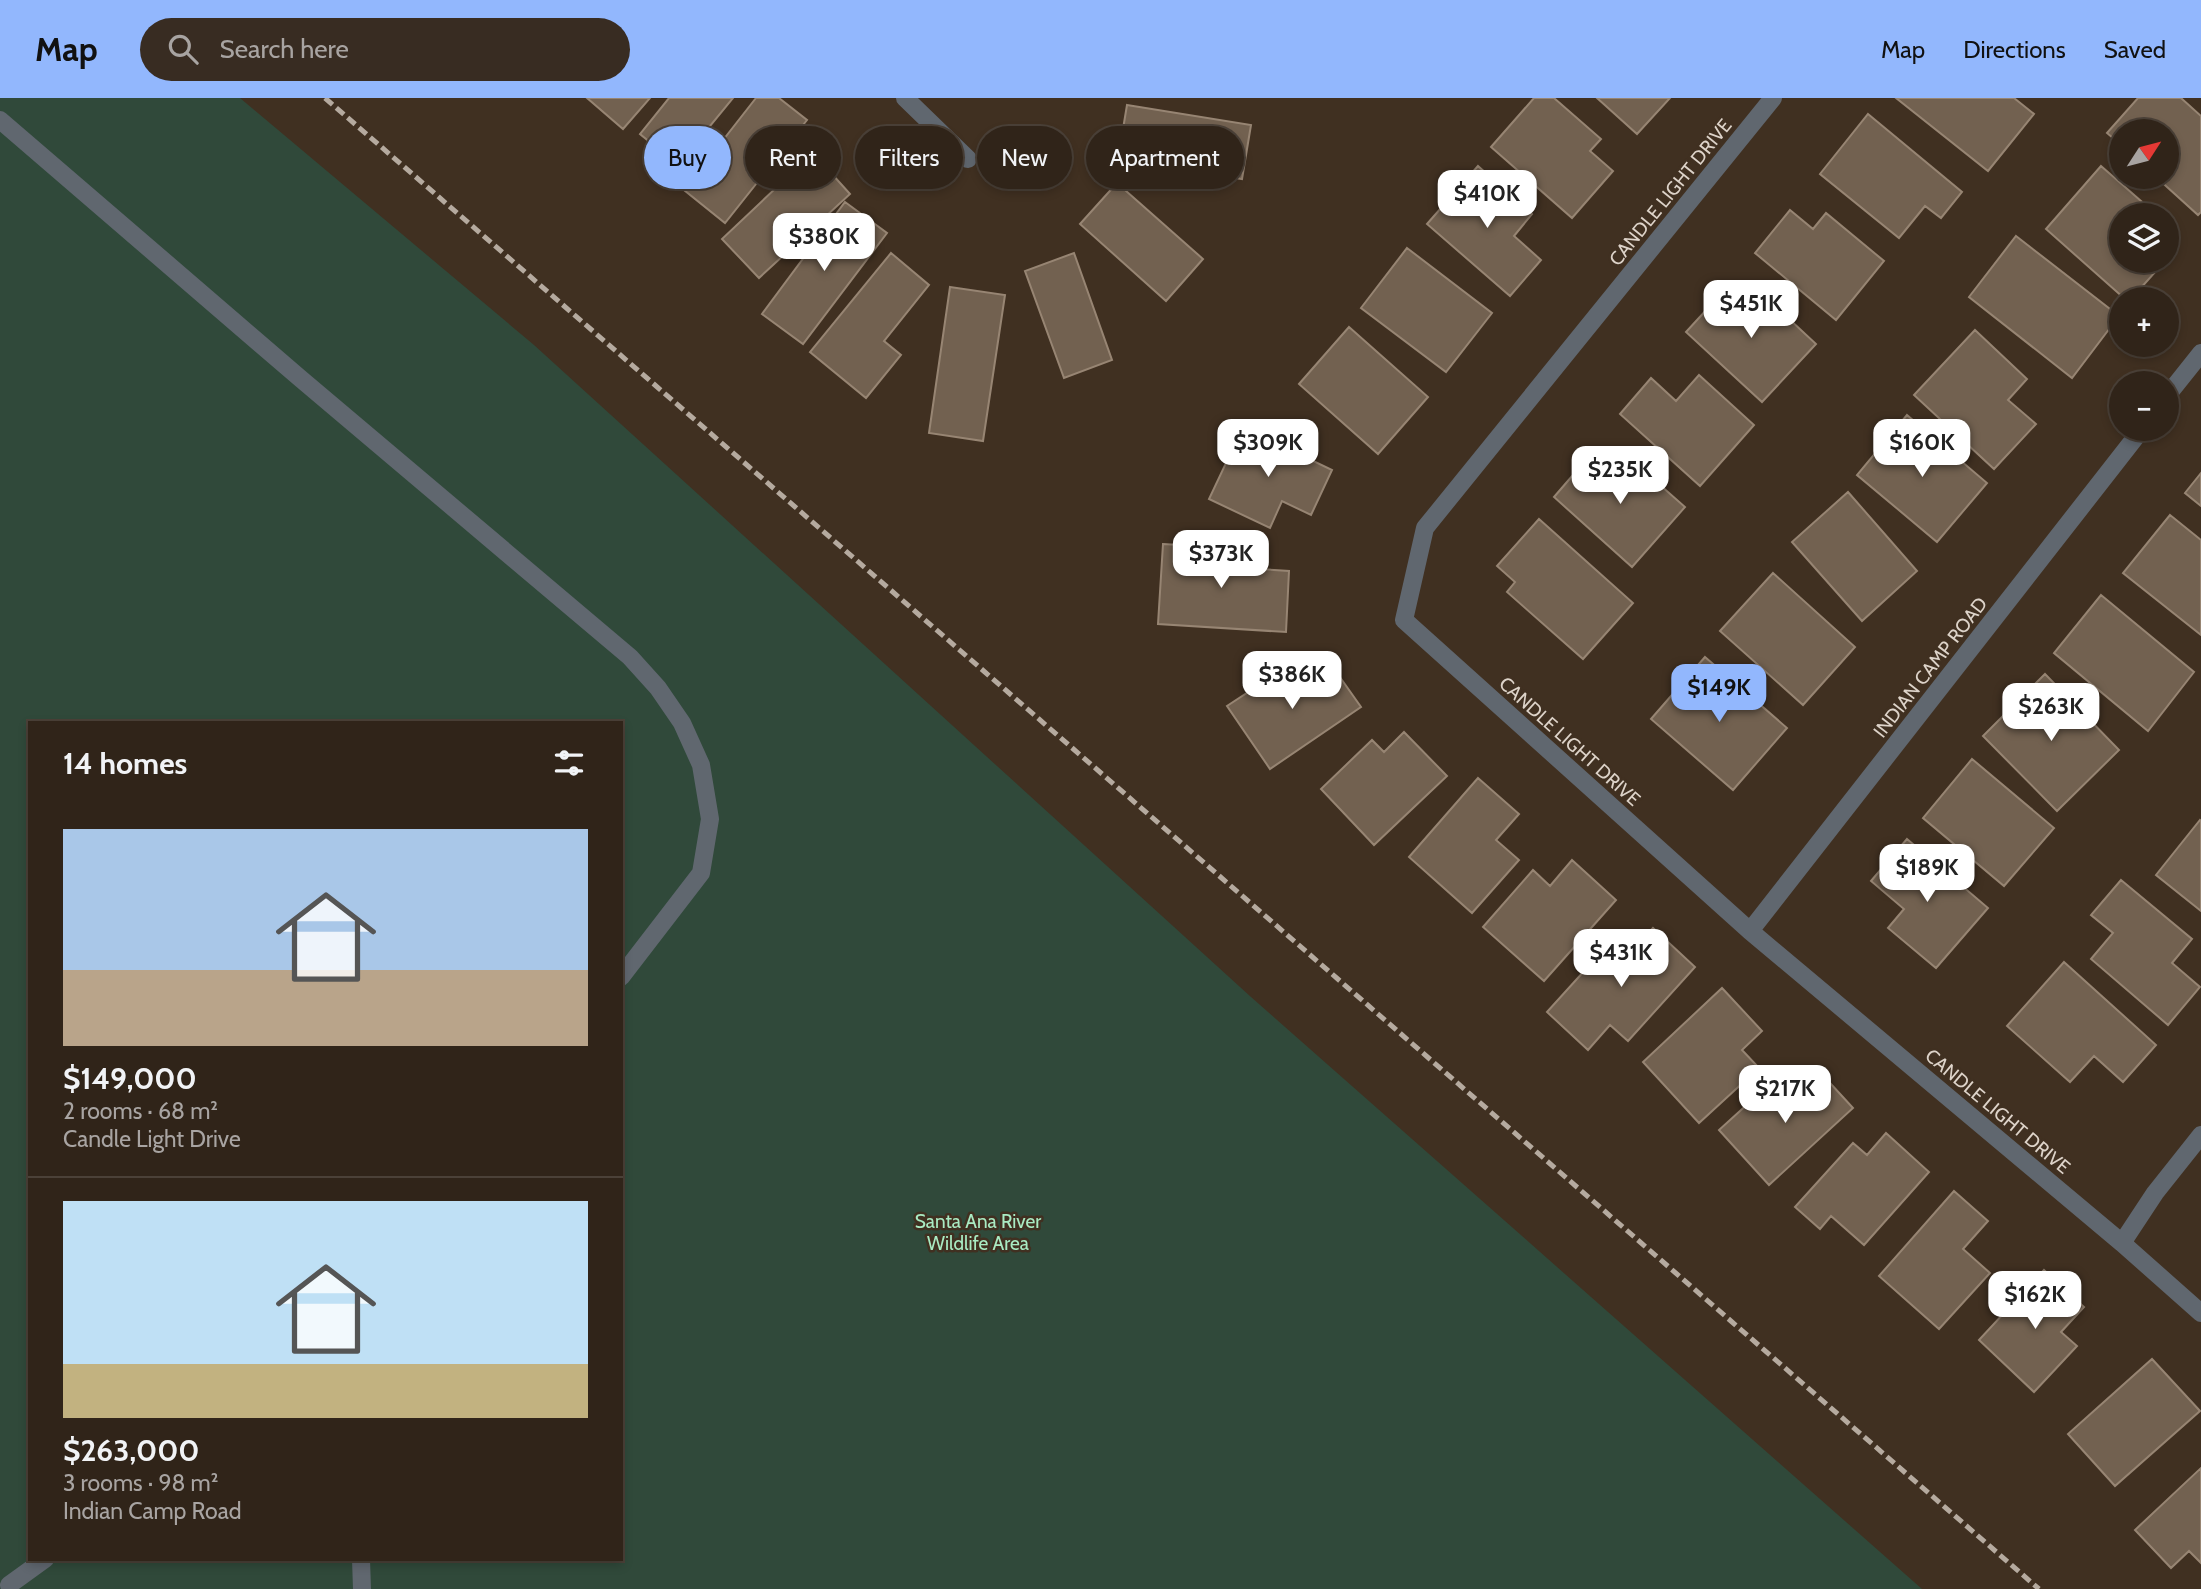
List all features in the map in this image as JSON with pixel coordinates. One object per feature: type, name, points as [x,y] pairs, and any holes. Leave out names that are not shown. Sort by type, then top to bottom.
[{"type":"street","points":[[905,98],[968,159]]},
{"type":"street","name":"CANDLE LIGHT DRIVE","points":[[1773,98],[1425,528],[1404,620],[1750,931],[2122,1243],[2201,1313]]},
{"type":"street","points":[[0,120],[301,380],[630,657],[658,688],[682,723],[701,765],[710,819],[701,873],[623,973]]},
{"type":"street","points":[[2179,381],[2201,353]]},
{"type":"street","name":"INDIAN CAMP ROAD","points":[[1750,931],[2133,441]]},
{"type":"street","points":[[2122,1243],[2155,1193],[2201,1135]]},
{"type":"street","points":[[9,1585],[42,1561]]},
{"type":"street","points":[[361,1561],[362,1589]]},
{"type":"green space","name":"Santa Ana River Wildlife Area","points":[[0,98],[240,98],[534,345],[1251,997],[1922,1589],[0,1589]]},
{"type":"building","points":[[587,98],[650,98],[623,129]]},
{"type":"building","points":[[669,98],[733,98],[710,126],[646,126]]},
{"type":"building","points":[[756,98],[779,98],[807,120],[802,126],[745,126],[745,189],[752,189],[725,223],[684,190],[731,189],[731,130]]},
{"type":"building","points":[[1534,98],[1554,98],[1601,139],[1590,151],[1613,171],[1572,218],[1491,147]]},
{"type":"building","points":[[1597,98],[1670,98],[1637,134]]},
{"type":"building","points":[[1896,98],[2014,98],[2034,114],[1988,171]]},
{"type":"building","points":[[2138,98],[2181,98],[2201,116],[2201,212],[2198,215],[2169,189],[2179,189],[2179,119],[2119,119]]},
{"type":"building","points":[[1127,105],[1251,125],[1244,167],[1244,126],[1124,126]]},
{"type":"building","points":[[1868,114],[1962,192],[1941,218],[1925,206],[1899,238],[1820,174]]},
{"type":"building","points":[[1478,166],[1532,214],[1514,236],[1541,260],[1510,296],[1427,224]]},
{"type":"building","points":[[2101,166],[2109,173],[2109,189],[2127,189],[2143,203],[2109,203],[2109,273],[2154,273],[2142,287],[2111,287],[2046,229]]},
{"type":"building","points":[[841,184],[850,194],[759,278],[722,239],[775,189],[841,189]]},
{"type":"building","points":[[1112,189],[1124,189],[1203,259],[1166,301],[1080,224]]},
{"type":"building","points":[[845,202],[887,233],[803,344],[762,314]]},
{"type":"building","points":[[1790,210],[1813,229],[1826,213],[1884,261],[1836,320],[1755,253]]},
{"type":"building","points":[[2016,236],[2109,308],[2109,329],[2072,378],[1969,297]]},
{"type":"building","points":[[1407,248],[1492,313],[1446,372],[1361,308]]},
{"type":"building","points":[[891,253],[929,285],[884,341],[901,355],[866,398],[810,352]]},
{"type":"building","points":[[1074,253],[1112,360],[1064,378],[1025,271]]},
{"type":"building","points":[[1732,282],[1750,299],[1758,290],[1816,344],[1762,402],[1686,332]]},
{"type":"building","points":[[950,287],[1005,295],[983,441],[929,433]]},
{"type":"building","points":[[1349,327],[1428,397],[1378,454],[1299,384]]},
{"type":"building","points":[[1975,330],[2027,379],[2008,400],[2036,424],[1994,469],[1914,395]]},
{"type":"building","points":[[1699,375],[1754,425],[1700,486],[1620,414],[1651,378],[1676,401]]},
{"type":"building","points":[[1907,415],[1987,483],[1937,542],[1857,475]]},
{"type":"building","points":[[1243,427],[1332,470],[1311,515],[1282,501],[1270,528],[1209,499]]},
{"type":"building","points":[[1592,453],[1613,471],[1626,455],[1685,507],[1632,567],[1554,497]]},
{"type":"building","points":[[2201,473],[2201,506],[2185,493]]},
{"type":"building","points":[[1848,492],[1917,571],[1862,621],[1792,542]]},
{"type":"building","points":[[2170,515],[2201,540],[2201,635],[2123,573]]},
{"type":"building","points":[[1539,519],[1633,603],[1583,659],[1507,592],[1515,582],[1497,566]]},
{"type":"building","points":[[1163,544],[1261,550],[1260,569],[1289,571],[1286,632],[1158,624]]},
{"type":"building","points":[[1773,573],[1855,647],[1803,705],[1720,631]]},
{"type":"building","points":[[2101,595],[2194,672],[2148,731],[2054,653]]},
{"type":"building","points":[[1705,657],[1787,728],[1733,790],[1651,719]]},
{"type":"building","points":[[1330,663],[1361,707],[1270,769],[1227,706],[1288,666],[1300,683]]},
{"type":"building","points":[[2045,674],[2119,750],[2057,811],[1983,736]]},
{"type":"building","points":[[1404,732],[1447,776],[1374,845],[1321,789],[1372,740],[1384,752]]},
{"type":"building","points":[[1972,759],[2054,828],[2004,886],[1923,818]]},
{"type":"building","points":[[1478,778],[1519,814],[1496,840],[1519,860],[1472,913],[1409,857]]},
{"type":"building","points":[[2201,821],[2201,911],[2156,875]]},
{"type":"building","points":[[1907,839],[1988,908],[1936,968],[1888,928],[1904,909],[1871,881]]},
{"type":"building","points":[[1572,860],[1616,900],[1544,981],[1483,927],[1533,870],[1550,886]]},
{"type":"building","points":[[2121,880],[2192,939],[2172,963],[2200,987],[2168,1025],[2091,959],[2113,933],[2091,915]]},
{"type":"building","points":[[1653,928],[1695,967],[1628,1041],[1610,1025],[1588,1050],[1547,1012],[1615,937],[1631,951]]},
{"type":"building","points":[[2064,962],[2156,1045],[2123,1082],[2094,1056],[2070,1082],[2007,1026]]},
{"type":"building","points":[[1722,988],[1762,1031],[1742,1050],[1759,1068],[1699,1123],[1643,1062]]},
{"type":"building","points":[[1819,1071],[1853,1108],[1769,1185],[1719,1130],[1773,1081],[1789,1099]]},
{"type":"building","points":[[1886,1133],[1929,1172],[1864,1245],[1831,1216],[1820,1229],[1795,1207],[1853,1143],[1867,1155]]},
{"type":"building","points":[[1954,1191],[1988,1221],[1963,1249],[1990,1273],[1939,1329],[1879,1276]]},
{"type":"building","points":[[2044,1270],[2084,1307],[2061,1332],[2077,1346],[2034,1392],[1979,1340]]},
{"type":"building","points":[[2152,1359],[2200,1411],[2115,1486],[2068,1434]]},
{"type":"building","points":[[2201,1468],[2201,1563],[2189,1551],[2171,1568],[2135,1530]]},
{"type":"railway","points":[[325,98],[2039,1589]]}]
